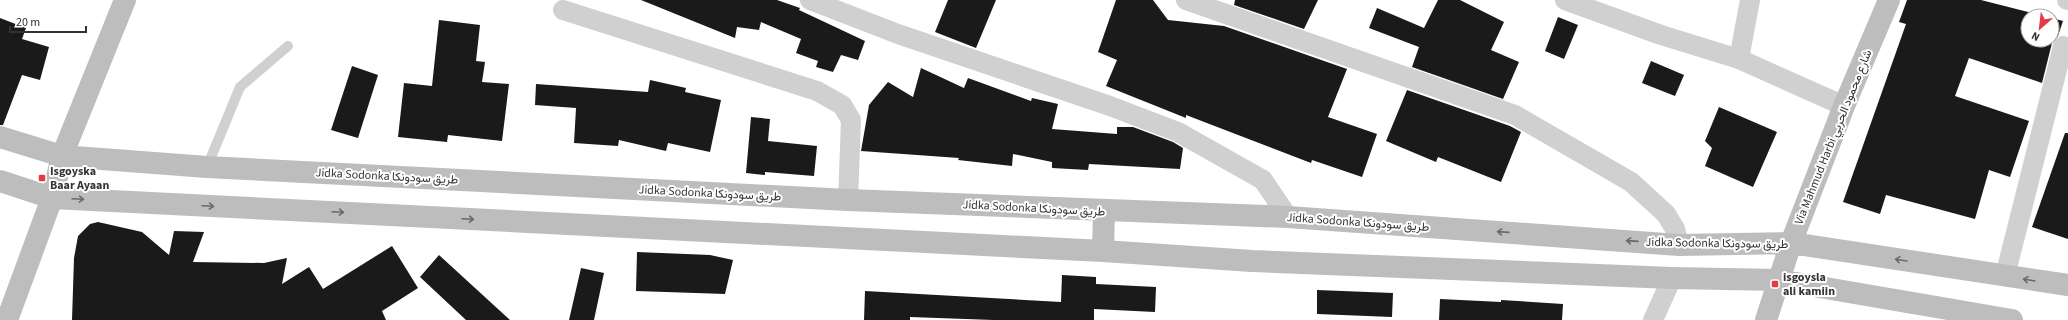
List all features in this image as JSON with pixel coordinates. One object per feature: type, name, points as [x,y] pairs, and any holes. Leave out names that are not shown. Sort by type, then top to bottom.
[{"type":"main road","points":[[7,320],[52,198],[62,156],[125,0]]},
{"type":"main road","name":"Via Mahmud Harbi شارع محمود الحربي","points":[[1766,320],[1790,244],[1844,106],[1889,0]]},
{"type":"main road","name":"Jidka Sodonka طريق سودونكا","points":[[0,137],[62,156],[207,167],[848,200],[1288,217],[1679,245],[1790,244],[2068,285]]},
{"type":"main road","points":[[0,181],[52,198],[1260,261],[1672,278],[1779,280],[2001,319]]},
{"type":"main road","points":[[1103,252],[1104,211]]},
{"type":"street","points":[[810,0],[906,36],[1110,106],[1178,132],[1263,180],[1288,217]]},
{"type":"street","points":[[1186,0],[1514,115],[1631,182],[1666,214],[1675,229],[1679,245]]},
{"type":"street","points":[[1565,0],[1661,35],[1739,59],[1844,106]]},
{"type":"street","points":[[1739,59],[1750,0]]},
{"type":"street","points":[[563,10],[817,90],[842,105],[851,120],[848,200]]},
{"type":"street","points":[[2005,276],[2063,46]]},
{"type":"street","points":[[1653,320],[1672,278]]},
{"type":"lane","points":[[207,167],[240,87],[288,46]]},
{"type":"building","points":[[641,0],[777,0],[800,8],[799,10],[865,41],[858,60],[841,55],[833,72],[816,67],[818,61],[796,53],[801,39],[761,22],[759,30],[737,27],[735,38]]},
{"type":"building","points":[[948,0],[996,0],[976,48],[935,32]]},
{"type":"building","points":[[1116,0],[1153,0],[1168,20],[1224,26],[1347,69],[1328,117],[1377,134],[1362,177],[1312,160],[1311,163],[1186,115],[1186,118],[1106,86],[1117,60],[1098,52]]},
{"type":"building","points":[[1235,0],[1318,0],[1304,29],[1234,5]]},
{"type":"building","points":[[1438,0],[1460,0],[1504,22],[1491,50],[1519,62],[1503,99],[1412,67],[1419,47],[1369,28],[1377,8],[1424,28]]},
{"type":"building","points":[[1907,0],[1981,0],[2020,10],[2020,48],[2051,48],[2042,83],[1969,58],[1955,96],[2029,121],[2010,177],[1989,170],[1975,219],[1886,195],[1880,214],[1843,202],[1906,24],[1899,22]]},
{"type":"building","points":[[1558,17],[1578,25],[1564,59],[1545,51]]},
{"type":"building","points":[[0,18],[26,28],[22,39],[49,47],[40,80],[22,75],[3,125],[0,125]]},
{"type":"building","points":[[439,20],[480,25],[476,61],[485,62],[482,82],[509,84],[502,141],[448,135],[447,142],[398,137],[404,83],[432,86]]},
{"type":"building","points":[[2060,20],[2063,21],[2060,30]]},
{"type":"building","points":[[1651,61],[1684,75],[1675,96],[1642,83]]},
{"type":"building","points":[[352,66],[378,75],[358,138],[331,130]]},
{"type":"building","points":[[921,68],[964,88],[968,78],[1031,101],[1032,98],[1058,104],[1052,129],[1117,134],[1117,127],[1133,127],[1173,142],[1183,148],[1180,169],[1089,164],[1088,170],[1052,168],[1052,162],[1013,154],[1012,166],[958,160],[959,158],[861,151],[869,105],[888,82],[913,97]]},
{"type":"building","points":[[650,80],[686,88],[685,92],[721,100],[710,152],[668,143],[666,151],[619,140],[618,146],[574,143],[576,108],[535,105],[536,84],[648,92]]},
{"type":"building","points":[[1407,90],[1510,126],[1521,132],[1501,182],[1438,157],[1436,162],[1386,141]]},
{"type":"building","points":[[1719,107],[1777,132],[1753,187],[1705,166],[1712,148],[1705,141]]},
{"type":"building","points":[[751,117],[770,119],[768,141],[817,146],[814,176],[765,172],[765,175],[746,173]]},
{"type":"building","points":[[2065,133],[2068,133],[2068,239],[2032,227]]},
{"type":"building","points":[[98,222],[142,232],[169,255],[174,231],[204,232],[193,262],[264,263],[287,258],[282,284],[309,267],[323,289],[392,246],[418,288],[382,311],[386,320],[72,320],[74,258],[78,236],[90,224]]},
{"type":"building","points":[[637,252],[710,255],[733,260],[725,294],[636,291]]},
{"type":"building","points":[[439,255],[510,320],[466,320],[420,277]]},
{"type":"building","points":[[581,268],[604,273],[594,320],[569,320]]},
{"type":"building","points":[[1062,275],[1096,277],[1096,284],[1156,287],[1155,312],[1094,309],[1094,320],[993,320],[910,317],[910,320],[864,320],[865,291],[1061,302]]},
{"type":"building","points":[[1317,290],[1393,293],[1392,317],[1317,314]]},
{"type":"building","points":[[1440,299],[1501,302],[1501,300],[1563,304],[1562,320],[1439,320]]},
{"type":"place","name":"Isgoyska Baar Ayaan","points":[[42,178]]},
{"type":"place","name":"isgoysla ali kamiin","points":[[1775,284]]}]
